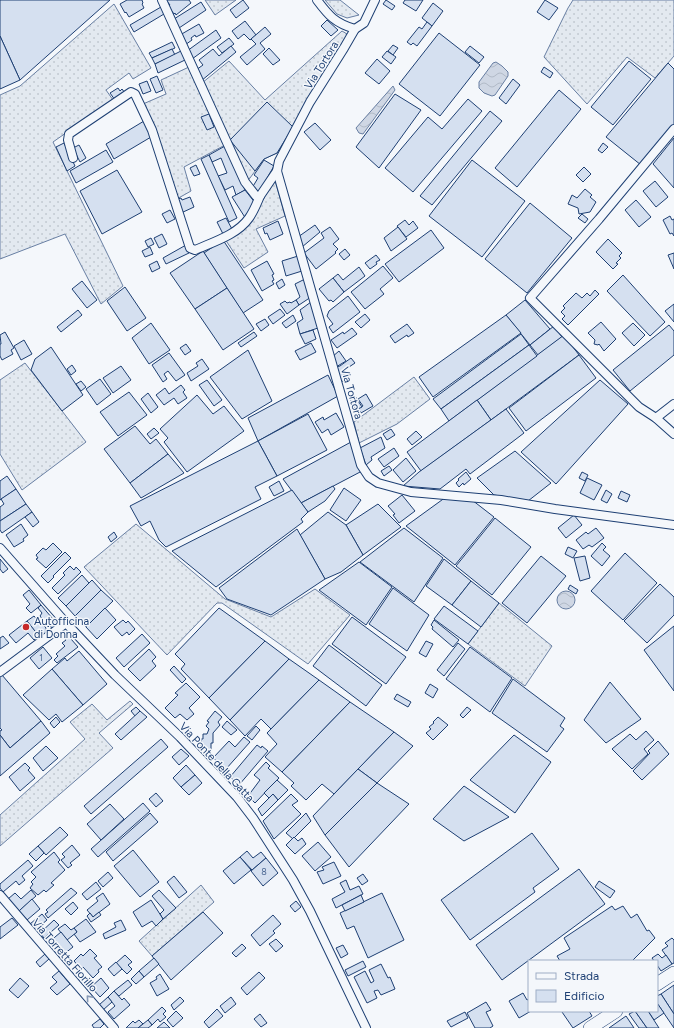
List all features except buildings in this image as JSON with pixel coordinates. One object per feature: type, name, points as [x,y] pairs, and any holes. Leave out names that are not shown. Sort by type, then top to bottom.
[{"type":"main road","points":[[658,983],[674,973]]},
{"type":"main road","points":[[590,1028],[614,1012]]},
{"type":"street","points":[[162,0],[245,182],[256,196],[260,196]]},
{"type":"street","points":[[317,0],[325,11],[341,25],[355,29]]},
{"type":"street","name":"Via Tortora","points":[[375,0],[364,23],[355,29],[302,116],[279,161],[277,171],[361,465],[369,477],[378,483],[411,492],[502,500],[561,510],[674,525]]},
{"type":"street","points":[[73,158],[68,140],[69,134],[131,92],[135,94],[152,130],[190,248],[195,250],[226,236],[239,228],[248,219],[260,196],[277,171]]},
{"type":"street","points":[[674,128],[599,219],[530,298],[639,407],[656,418],[674,434]]},
{"type":"street","points":[[656,418],[674,404]]},
{"type":"street","name":"Via Ponte della Gatta","points":[[0,548],[66,623],[115,675],[237,796],[293,880],[307,905],[366,1028]]},
{"type":"street","points":[[0,672],[66,623]]},
{"type":"street","name":"Via Torretta Fiorillo","points":[[0,896],[114,1028]]},
{"type":"shaded area","points":[[205,0],[236,0],[215,15]]},
{"type":"shaded area","points":[[325,0],[340,0],[359,15],[347,18],[337,14]]},
{"type":"shaded area","points":[[573,0],[674,0],[674,56],[655,78],[627,57],[587,104],[544,57]]},
{"type":"shaded area","points":[[114,4],[151,68],[133,79],[129,73],[106,90],[113,100],[53,142],[123,286],[101,304],[65,234],[0,259],[0,95],[20,86]]},
{"type":"shaded area","points":[[342,31],[347,34],[347,38],[282,146],[277,153],[264,159],[247,182],[202,83],[229,61],[265,100]]},
{"type":"shaded area","points":[[189,67],[225,145],[184,167],[191,191],[175,200],[143,104],[166,94],[161,80]]},
{"type":"shaded area","points":[[274,177],[285,216],[256,229],[268,252],[244,268],[225,239],[240,229]]},
{"type":"shaded area","points":[[25,363],[86,442],[22,490],[0,454],[0,380]]},
{"type":"shaded area","points":[[414,377],[430,399],[397,424],[359,443],[354,422]]},
{"type":"shaded area","points":[[136,524],[225,599],[271,617],[315,589],[350,615],[308,664],[222,603],[217,603],[167,655],[84,567]]},
{"type":"shaded area","points":[[499,603],[552,646],[525,686],[468,644]]},
{"type":"shaded area","points":[[130,701],[133,704],[99,733],[113,748],[0,846],[0,815],[85,739],[70,722],[92,704],[107,720]]},
{"type":"shaded area","points":[[201,885],[214,902],[152,956],[139,941]]},
{"type":"water","points":[[496,62],[508,72],[508,76],[495,95],[492,96],[484,93],[479,88],[479,82],[493,63]]},
{"type":"water","points":[[393,86],[395,90],[363,134],[359,133],[356,128]]},
{"type":"water","points":[[562,591],[570,591],[575,596],[573,607],[570,609],[562,609],[557,604],[557,596]]},
{"type":"place","name":"Autofficina di Donna","points":[[26,627]]}]
